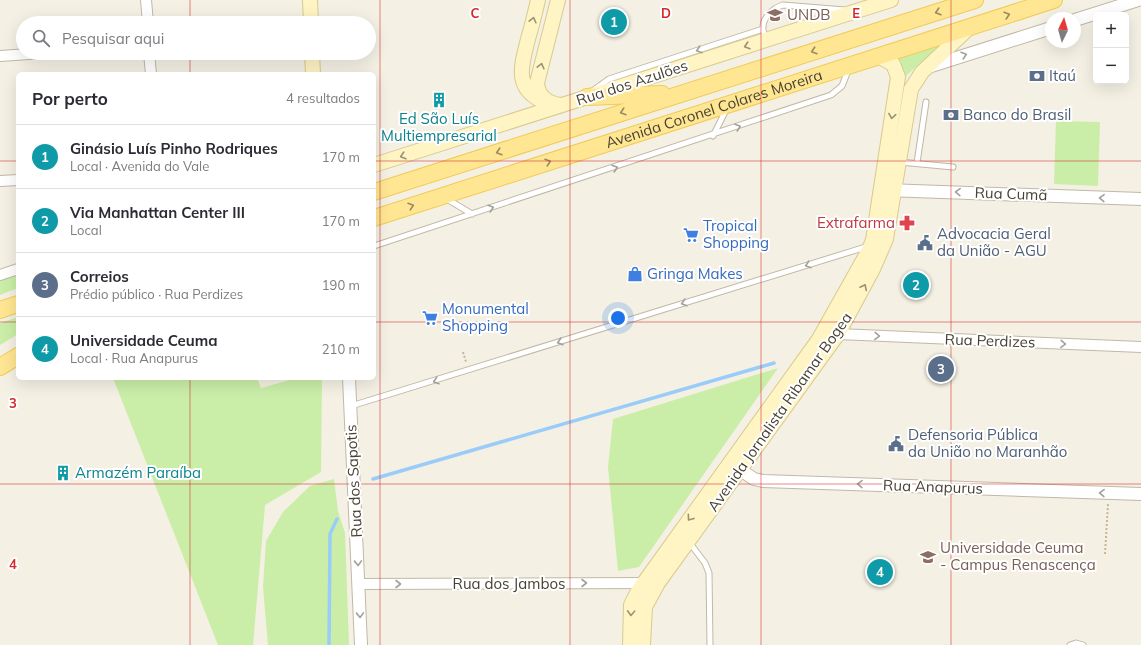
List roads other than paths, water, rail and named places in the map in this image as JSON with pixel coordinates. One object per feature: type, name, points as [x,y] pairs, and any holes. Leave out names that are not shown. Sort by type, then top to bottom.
[{"type":"main road","points":[[310,0],[311,16]]},
{"type":"main road","points":[[538,0],[521,67],[522,75],[523,81],[529,92],[541,100],[555,104]]},
{"type":"main road","points":[[555,104],[539,92],[537,83],[558,0]]},
{"type":"main road","name":"Rua dos Azulões","points":[[376,164],[555,104],[587,97],[765,34],[891,0]]},
{"type":"main road","name":"Avenida Coronel Colares Moreira","points":[[376,191],[975,0]]},
{"type":"main road","name":"Avenida Coronel Colares Moreira","points":[[376,217],[1054,0]]},
{"type":"main road","name":"Avenida Jornalista Ribamar Bogea","points":[[643,645],[646,607],[658,584],[689,542],[735,466],[826,328],[871,245],[887,190],[898,161],[910,89],[927,67],[970,26]]},
{"type":"main road","name":"Avenida Jornalista Ribamar Bogea","points":[[630,645],[632,605],[643,583],[838,334],[882,249],[898,77],[893,64],[878,56]]},
{"type":"main road","points":[[312,60],[313,72]]},
{"type":"main road","points":[[587,97],[682,94]]},
{"type":"main road","points":[[0,310],[16,305]]},
{"type":"main road","points":[[0,367],[16,357]]},
{"type":"street","points":[[146,0],[147,16]]},
{"type":"street","points":[[1081,18],[1138,0]]},
{"type":"street","points":[[927,67],[1045,30]]},
{"type":"street","points":[[0,56],[16,55]]},
{"type":"street","points":[[150,60],[151,72]]},
{"type":"street","points":[[0,181],[16,180]]},
{"type":"street","name":"Rua Cumã","points":[[887,190],[1141,199]]},
{"type":"street","points":[[0,275],[16,270]]},
{"type":"street","name":"Rua Perdizes","points":[[838,334],[1141,347]]},
{"type":"street","name":"Rua dos Sapotis","points":[[349,380],[361,645]]},
{"type":"street","name":"Rua Anapurus","points":[[735,466],[754,479],[763,481],[1141,494]]},
{"type":"street","name":"Rua dos Jambos","points":[[359,584],[658,584]]},
{"type":"lane","points":[[765,34],[766,18],[772,11],[783,5],[858,10]]},
{"type":"lane","points":[[376,245],[713,136],[831,96],[842,86],[850,65]]},
{"type":"lane","points":[[917,163],[926,102]]},
{"type":"lane","points":[[713,136],[729,104]]},
{"type":"lane","points":[[898,161],[953,167]]},
{"type":"lane","points":[[442,196],[472,214]]},
{"type":"lane","points":[[350,406],[378,399],[871,245]]},
{"type":"lane","points":[[689,542],[705,563],[709,573],[710,645]]},
{"type":"lane","points":[[1070,645],[1076,643],[1083,645]]},
{"type":"waterway","points":[[373,479],[774,363]]},
{"type":"waterway","points":[[329,645],[330,534],[337,519]]},
{"type":"place","name":"UNDB","points":[[775,15]]},
{"type":"place","name":"Ginásio Luís Pinho Rodriques","points":[[614,22]]},
{"type":"place","name":"Itaú","points":[[1037,76]]},
{"type":"place","name":"Ed São Luís Multiempresarial","points":[[439,100]]},
{"type":"place","name":"Banco do Brasil","points":[[951,115]]},
{"type":"place","name":"Extrafarma","points":[[907,223]]},
{"type":"place","name":"Tropical Shopping","points":[[691,235]]},
{"type":"place","name":"Advocacia Geral da União - AGU","points":[[925,243]]},
{"type":"place","name":"Gringa Makes","points":[[635,274]]},
{"type":"place","name":"Via Manhattan Center III","points":[[916,285]]},
{"type":"place","name":"Monumental Shopping","points":[[430,318]]},
{"type":"place","name":"Correios","points":[[941,369]]},
{"type":"place","name":"Defensoria Pública da União no Maranhão","points":[[896,444]]},
{"type":"place","name":"Armazém Paraíba","points":[[63,473]]},
{"type":"place","name":"Universidade Ceuma - Campus Renascença","points":[[928,557]]},
{"type":"place","name":"Universidade Ceuma","points":[[880,572]]}]
